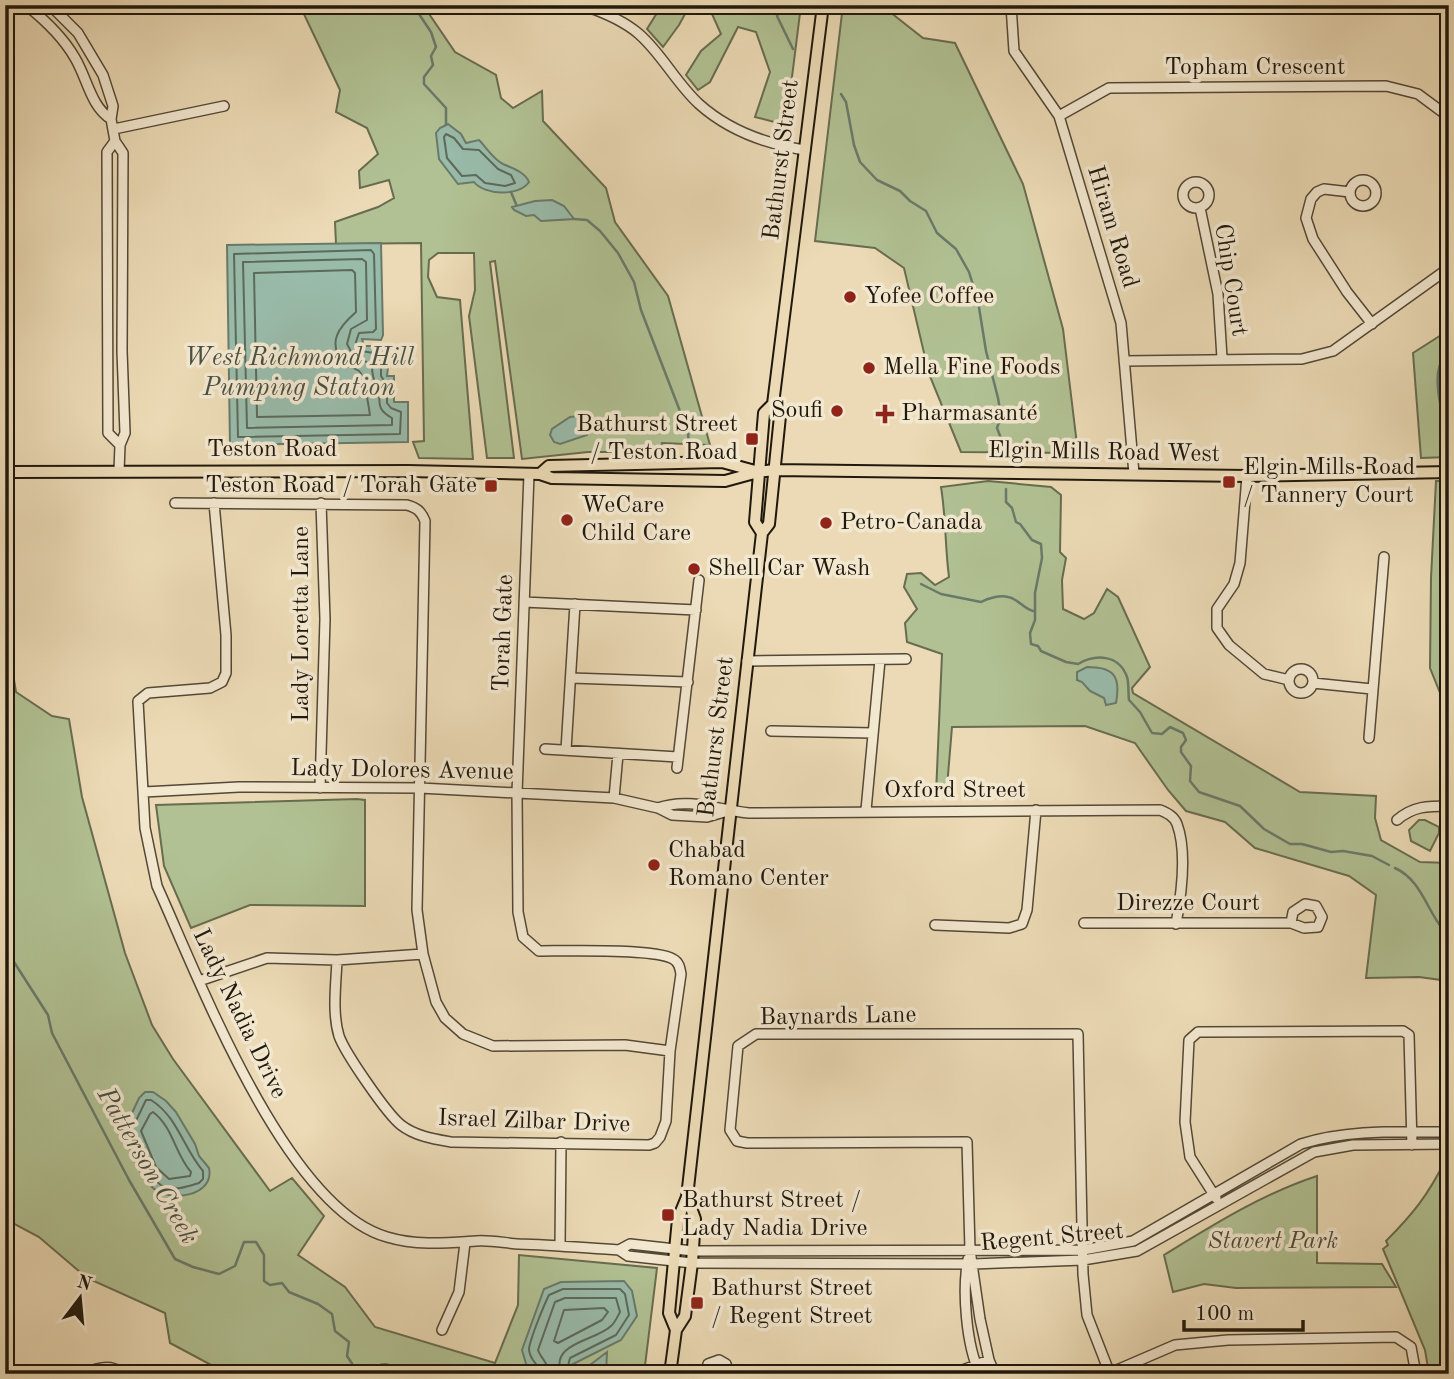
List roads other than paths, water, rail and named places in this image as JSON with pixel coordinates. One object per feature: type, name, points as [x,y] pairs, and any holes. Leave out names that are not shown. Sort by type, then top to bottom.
[{"type":"main road","name":"Bathurst Street","points":[[676,1331],[669,1313],[678,1219],[687,1197],[762,533],[769,524],[780,416],[773,404],[823,5]]},
{"type":"main road","name":"Bathurst Street","points":[[762,533],[755,522],[758,472],[764,413],[773,404]]},
{"type":"main road","name":"Teston Road","points":[[534,474],[549,466],[722,462],[758,472]]},
{"type":"main road","name":"Elgin Mills Road West","points":[[758,472],[774,470],[1247,477],[1449,472]]},
{"type":"main road","name":"Teston Road","points":[[5,472],[408,471],[534,474],[552,478],[725,481],[758,472]]},
{"type":"main road","name":"Bathurst Street","points":[[670,1374],[676,1331],[685,1316],[692,1257],[695,1219],[687,1197]]},
{"type":"street","points":[[26,5],[52,27],[75,56],[101,113],[112,124]]},
{"type":"street","points":[[36,13],[44,5]]},
{"type":"street","points":[[50,5],[78,33],[103,75],[113,106],[112,124],[116,141],[122,153],[125,433],[120,445],[119,471]]},
{"type":"street","points":[[582,5],[609,14],[639,34],[686,91],[722,121],[748,135],[779,146],[805,150]]},
{"type":"street","name":"Hiram Road","points":[[1011,5],[1014,51],[1059,116],[1121,323],[1134,474]]},
{"type":"street","name":"Topham Crescent","points":[[1059,116],[1109,88],[1386,86],[1418,94],[1449,117]]},
{"type":"street","points":[[112,124],[224,106]]},
{"type":"street","points":[[116,141],[107,152],[106,334],[108,433],[120,445]]},
{"type":"street","points":[[1350,192],[1324,189],[1317,192],[1311,199],[1306,218],[1312,239],[1372,324]]},
{"type":"street","name":"Chip Court","points":[[1199,208],[1218,294],[1222,358]]},
{"type":"street","points":[[107,238],[122,237]]},
{"type":"street","points":[[1124,361],[1302,359],[1333,351],[1449,268]]},
{"type":"street","points":[[106,334],[122,334]]},
{"type":"street","name":"Torah Gate","points":[[517,793],[524,602],[534,474]]},
{"type":"street","points":[[1247,477],[1240,564],[1234,584],[1217,609],[1217,628],[1229,645],[1264,674],[1289,680]]},
{"type":"street","points":[[175,503],[321,503],[416,507],[425,521],[417,910],[423,954],[436,1002],[445,1018],[463,1034],[493,1046],[625,1045],[670,1051]]},
{"type":"street","name":"Lady Nadia Drive","points":[[214,503],[226,635],[226,673],[222,682],[210,688],[148,693],[138,701],[145,828],[157,886],[230,1050],[262,1108],[305,1171],[338,1210],[364,1227],[387,1237],[431,1244],[477,1241],[619,1250],[628,1256],[674,1261]]},
{"type":"street","name":"Lady Loretta Lane","points":[[320,788],[325,619],[321,503]]},
{"type":"street","points":[[1369,738],[1384,557]]},
{"type":"street","points":[[677,768],[699,580]]},
{"type":"street","points":[[524,602],[696,610]]},
{"type":"street","points":[[566,750],[575,604]]},
{"type":"street","points":[[747,661],[906,659]]},
{"type":"street","points":[[866,810],[880,660]]},
{"type":"street","points":[[1302,669],[1312,675],[1313,683],[1306,692],[1297,693],[1291,688],[1289,680],[1295,670],[1302,669]]},
{"type":"street","points":[[571,678],[688,682]]},
{"type":"street","points":[[1313,683],[1371,689]]},
{"type":"street","points":[[771,731],[873,733]]},
{"type":"street","points":[[545,749],[678,757]]},
{"type":"street","points":[[614,799],[618,754]]},
{"type":"street","name":"Lady Dolores Avenue","points":[[144,792],[239,787],[420,788],[614,799],[658,807],[672,815],[707,817],[730,811]]},
{"type":"street","name":"Israel Zilbar Drive","points":[[337,960],[336,1003],[339,1036],[351,1057],[401,1125],[423,1137],[452,1142],[655,1143],[660,1138],[666,1121],[670,1051],[681,974],[679,965],[673,959],[648,953],[539,951],[523,937],[519,912],[517,793]]},
{"type":"street","points":[[1397,820],[1405,812],[1423,806],[1449,806]]},
{"type":"street","points":[[934,925],[1009,928],[1022,924],[1027,911],[1036,810]]},
{"type":"street","name":"Oxford Street","points":[[730,811],[1160,810],[1171,815],[1177,822],[1183,869],[1175,924]]},
{"type":"street","name":"Direzze Court","points":[[1084,923],[1292,923]]},
{"type":"street","points":[[200,981],[267,958],[337,960],[423,954]]},
{"type":"street","points":[[1217,1199],[1190,1157],[1185,1122],[1189,1040],[1198,1032],[1403,1031],[1409,1035],[1412,1145]]},
{"type":"street","name":"Baynards Lane","points":[[970,1250],[967,1142],[737,1141],[730,1130],[738,1046],[756,1034],[1078,1034],[1083,1255]]},
{"type":"street","name":"Regent Street","points":[[1217,1199],[1301,1144],[1340,1134],[1449,1132]]},
{"type":"street","points":[[560,1246],[561,1142]]},
{"type":"street","name":"Regent Street","points":[[692,1257],[970,1264],[1083,1255],[1133,1241],[1314,1152],[1353,1145],[1449,1144]]},
{"type":"street","points":[[443,1330],[459,1292],[465,1243]]},
{"type":"street","name":"Lady Nadia Drive","points":[[619,1250],[631,1244],[675,1249],[692,1257]]},
{"type":"street","points":[[970,1250],[967,1322],[978,1370]]},
{"type":"street","name":"Regent Street","points":[[674,1261],[692,1257],[970,1250],[1083,1255]]},
{"type":"street","points":[[1083,1255],[1087,1315],[1110,1373],[1175,1346],[1228,1340],[1396,1337],[1411,1348],[1416,1374]]},
{"type":"street","points":[[970,1264],[989,1360],[995,1374]]},
{"type":"street","points":[[5,1295],[8,1300],[5,1311]]},
{"type":"street","points":[[706,1374],[708,1364],[719,1360],[726,1364],[729,1374]]},
{"type":"street","points":[[952,1374],[978,1370],[989,1360]]},
{"type":"street","points":[[93,1374],[96,1369],[106,1366],[124,1374]]},
{"type":"water","points":[[448,124],[461,134],[466,143],[479,140],[496,159],[521,173],[529,182],[510,192],[485,190],[474,182],[458,184],[439,159],[436,133]]},
{"type":"water","points":[[552,200],[564,206],[574,219],[541,221],[534,215],[526,216],[512,207],[535,201]]},
{"type":"water","name":"West Richmond Hill Pumping Station","points":[[381,243],[383,335],[381,340],[362,339],[364,346],[377,346],[389,359],[387,376],[394,376],[394,402],[408,402],[408,442],[230,445],[227,245]]},
{"type":"water","points":[[580,416],[589,423],[587,435],[560,444],[554,442],[550,435],[552,429],[570,417]]},
{"type":"water","points":[[1087,667],[1104,669],[1114,675],[1117,686],[1116,703],[1106,705],[1104,698],[1077,680],[1077,672]]},
{"type":"water","points":[[145,1092],[153,1092],[176,1112],[199,1156],[209,1168],[209,1178],[198,1191],[180,1196],[161,1193],[153,1188],[138,1168],[125,1128],[139,1098]]},
{"type":"water","points":[[624,1281],[632,1291],[637,1316],[621,1340],[573,1364],[582,1371],[607,1352],[606,1374],[538,1374],[527,1367],[522,1350],[544,1289],[561,1282]]},
{"type":"waterway","points":[[413,5],[431,32],[436,47],[431,56],[433,65],[424,77],[424,84],[446,108],[446,124]]},
{"type":"waterway","points":[[782,5],[777,16],[793,49]]},
{"type":"waterway","points":[[841,94],[846,102],[860,162],[877,180],[900,191],[926,211],[937,233],[956,249],[969,272],[978,301],[986,351],[998,398],[1001,416],[997,428],[1002,441]]},
{"type":"waterway","points":[[511,192],[516,204]]},
{"type":"waterway","points":[[574,219],[587,220],[600,231],[618,253],[634,282],[641,310],[688,432],[692,459]]},
{"type":"waterway","points":[[1449,354],[1443,360],[1438,374],[1441,409],[1449,430]]},
{"type":"waterway","points":[[1006,489],[1006,502],[1012,508],[1016,522],[1032,540],[1041,544],[1042,558],[1035,593],[1035,620],[1030,633],[1031,644],[1066,662],[1078,664],[1106,658],[1118,664],[1127,677],[1129,700],[1140,712],[1152,733],[1162,734],[1170,727],[1183,733],[1186,740],[1181,752],[1191,766],[1190,781],[1199,792],[1240,806],[1264,829],[1290,844],[1372,856],[1389,865]]},
{"type":"waterway","points":[[1449,516],[1445,527],[1445,628],[1442,632],[1449,646]]},
{"type":"waterway","points":[[921,584],[941,594],[981,602],[994,597],[1008,597],[1033,611]]},
{"type":"waterway","points":[[1395,868],[1416,885],[1443,931],[1449,936]]},
{"type":"waterway","name":"Patterson Creek","points":[[5,948],[48,1015],[52,1033],[129,1180],[175,1259],[219,1274],[235,1266],[244,1242],[256,1242],[264,1255],[264,1281],[270,1285],[282,1283],[289,1292],[318,1304],[332,1314],[335,1331],[349,1342],[347,1356],[353,1365],[353,1374]]},
{"type":"waterway","name":"Patterson Creek","points":[[370,1374],[373,1369],[386,1364],[405,1374]]},
{"type":"place","name":"Yofee Coffee","points":[[850,297]]},
{"type":"place","name":"Mella Fine Foods","points":[[869,368]]},
{"type":"place","name":"Soufi","points":[[837,411]]},
{"type":"place","name":"Pharmasanté","points":[[885,414]]},
{"type":"place","name":"Bathurst Street / Teston Road","points":[[752,439]]},
{"type":"place","name":"Elgin Mills Road / Tannery Court","points":[[1229,482]]},
{"type":"place","name":"Teston Road / Torah Gate","points":[[491,486]]},
{"type":"place","name":"WeCare Child Care","points":[[567,520]]},
{"type":"place","name":"Petro-Canada","points":[[826,523]]},
{"type":"place","name":"Shell Car Wash","points":[[694,569]]},
{"type":"place","name":"Chabad Romano Center","points":[[654,865]]},
{"type":"place","name":"Bathurst Street / Lady Nadia Drive","points":[[668,1215]]},
{"type":"place","name":"Bathurst Street / Regent Street","points":[[697,1303]]},
{"type":"park label","name":"Stavert Park","points":[[1273,1242]]}]
